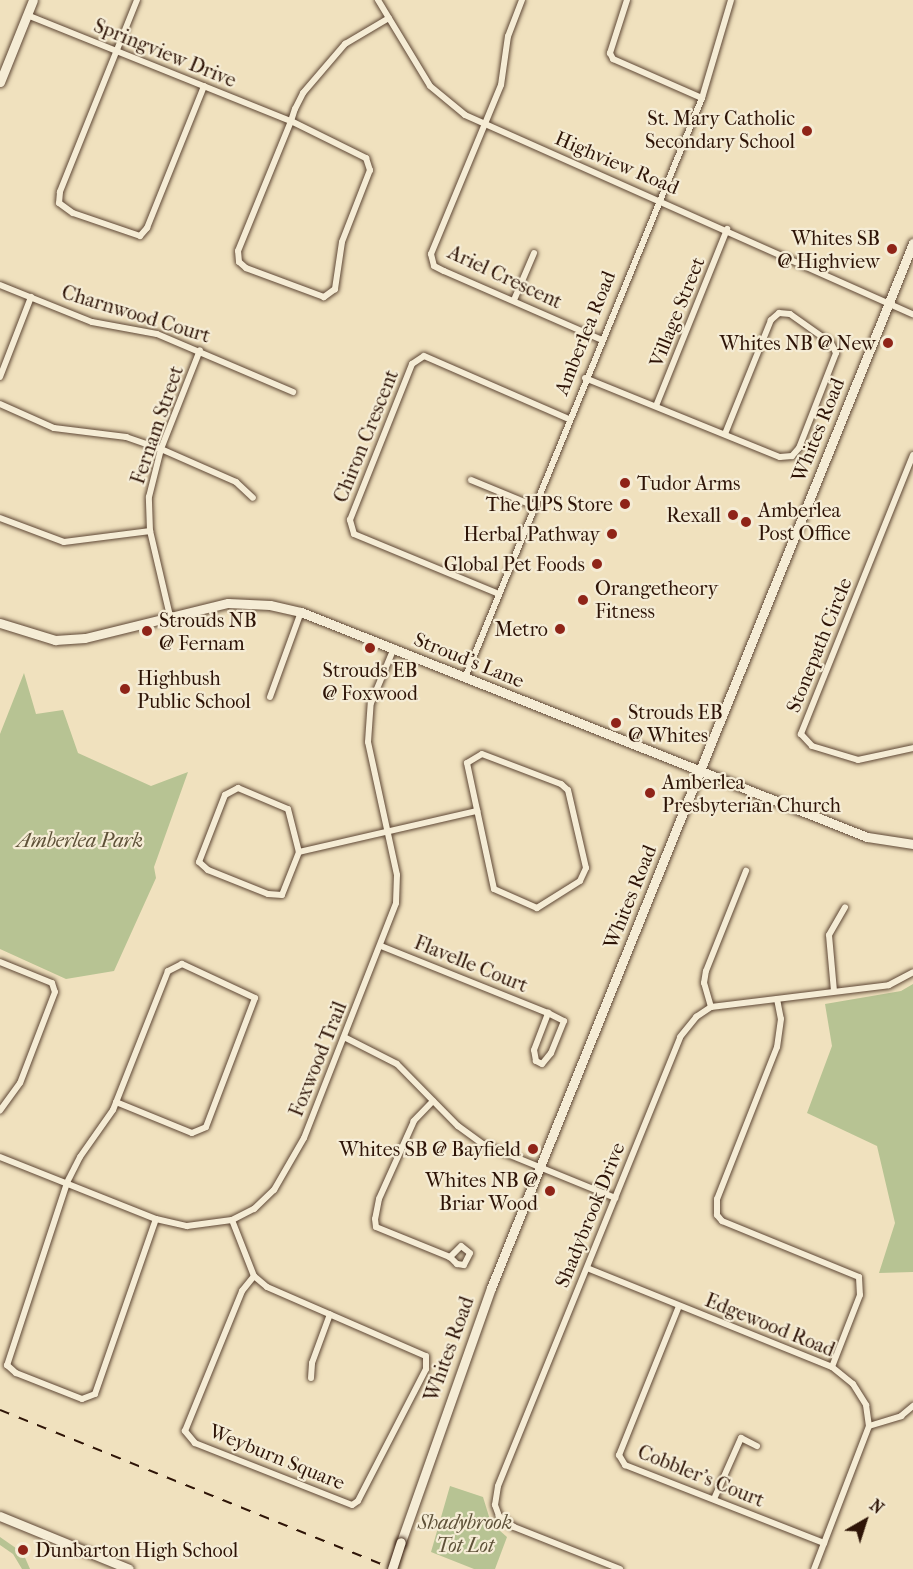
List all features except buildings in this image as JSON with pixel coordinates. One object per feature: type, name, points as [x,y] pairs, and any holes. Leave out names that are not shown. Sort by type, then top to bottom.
[{"type":"main road","points":[[0,82],[33,0]]},
{"type":"main road","name":"Whites Road","points":[[392,1569],[455,1382],[913,243]]},
{"type":"main road","name":"Stroud's Lane","points":[[0,623],[55,640],[85,638],[228,603],[270,605],[301,612],[867,837],[913,844]]},
{"type":"main road","points":[[0,1516],[129,1569]]},
{"type":"street","points":[[137,0],[60,192],[59,203],[73,213],[140,236],[147,228],[204,86]]},
{"type":"street","name":"Highview Road","points":[[378,0],[430,86],[465,115],[727,229],[913,314]]},
{"type":"street","points":[[484,124],[501,85],[508,36],[522,0]]},
{"type":"street","points":[[627,0],[610,53],[613,58],[702,98]]},
{"type":"street","name":"Amberlea Road","points":[[465,678],[600,339],[702,98],[731,0]]},
{"type":"street","name":"Springview Drive","points":[[27,15],[291,121],[366,158],[370,170],[342,242],[334,289],[324,297],[239,262],[238,251],[291,121]]},
{"type":"street","points":[[291,121],[303,93],[345,44],[389,18]]},
{"type":"street","name":"Ariel Crescent","points":[[484,124],[431,254],[434,266],[600,339]]},
{"type":"street","name":"Village Street","points":[[656,406],[727,229]]},
{"type":"street","points":[[514,300],[534,253]]},
{"type":"street","name":"Charnwood Court","points":[[0,285],[92,322],[157,334],[200,350],[293,392]]},
{"type":"street","points":[[0,377],[31,297]]},
{"type":"street","points":[[585,378],[780,457],[792,456],[799,448],[836,353],[831,343],[790,314],[779,313],[771,320],[725,434]]},
{"type":"street","name":"Fernam Street","points":[[170,616],[150,531],[149,497],[161,450],[200,350]]},
{"type":"street","name":"Chiron Crescent","points":[[499,594],[354,534],[350,520],[412,364],[424,356],[568,419]]},
{"type":"street","points":[[0,404],[54,428],[126,437],[161,450],[236,482],[253,498]]},
{"type":"street","name":"Stonepath Circle","points":[[913,455],[801,734],[812,746],[858,760],[913,748]]},
{"type":"street","points":[[471,480],[534,506]]},
{"type":"street","points":[[0,518],[64,542],[150,531]]},
{"type":"street","points":[[270,697],[301,612]]},
{"type":"street","name":"Foxwood Trail","points":[[0,1157],[156,1219],[187,1226],[232,1220],[254,1209],[290,1169],[381,946],[398,889],[368,742],[371,703],[394,648]]},
{"type":"street","points":[[474,755],[495,757],[561,784],[567,790],[586,868],[584,874],[537,908],[499,894],[494,889],[477,811],[467,763],[474,755]]},
{"type":"street","points":[[238,788],[288,809],[299,852],[282,895],[268,894],[208,870],[199,862],[225,795],[238,788]]},
{"type":"street","points":[[299,852],[477,811]]},
{"type":"street","points":[[746,871],[706,971],[704,983],[711,1007],[889,985],[913,972]]},
{"type":"street","points":[[834,991],[829,935],[845,907]]},
{"type":"street","name":"Flavelle Court","points":[[381,946],[548,1013]]},
{"type":"street","points":[[0,962],[52,983],[55,992],[20,1083],[0,1111]]},
{"type":"street","points":[[116,1102],[192,1133],[206,1127],[255,998],[182,964],[175,965],[168,971],[116,1102],[80,1157],[68,1183],[7,1365],[59,1391],[82,1399],[95,1394],[156,1219]]},
{"type":"street","points":[[777,999],[781,1019],[777,1047],[717,1199],[717,1215],[722,1221],[859,1277],[860,1295],[832,1367]]},
{"type":"street","name":"Shadybrook Drive","points":[[620,1569],[514,1527],[499,1516],[495,1505],[498,1486],[680,1037],[691,1021],[711,1007]]},
{"type":"street","points":[[548,1013],[564,1021],[552,1053],[542,1064],[536,1061],[534,1050],[548,1013]]},
{"type":"street","points":[[344,1038],[397,1064],[433,1101],[483,1144],[615,1198]]},
{"type":"street","points":[[433,1101],[414,1121],[379,1199],[375,1219],[376,1227],[450,1257]]},
{"type":"street","points":[[232,1220],[254,1276]]},
{"type":"street","name":"Edgewood Road","points":[[587,1268],[832,1367],[862,1395],[869,1426]]},
{"type":"street","name":"Weyburn Square","points":[[254,1276],[267,1287],[416,1350],[427,1362],[358,1501],[352,1505],[195,1443],[185,1431],[242,1291],[254,1276]]},
{"type":"street","name":"Cobbler's Court","points":[[679,1306],[619,1455],[625,1465],[824,1544]]},
{"type":"street","points":[[311,1378],[312,1363],[330,1314]]},
{"type":"street","points":[[814,1569],[869,1426],[901,1416],[913,1406]]},
{"type":"street","points":[[714,1500],[741,1438],[757,1446]]},
{"type":"green space","name":"Amberlea Park","points":[[24,673],[36,714],[63,710],[78,753],[151,786],[188,772],[154,867],[156,878],[114,971],[66,979],[0,949],[0,734]]},
{"type":"green space","points":[[913,984],[913,1272],[879,1273],[895,1223],[877,1146],[807,1113],[832,1046],[825,1004],[901,991]]},
{"type":"green space","name":"Shadybrook Tot Lot","points":[[450,1486],[483,1497],[491,1523],[507,1537],[495,1569],[474,1569],[431,1552]]},
{"type":"green space","points":[[0,1537],[23,1553],[30,1569],[22,1569],[13,1554],[0,1545]]},
{"type":"railway","points":[[0,1410],[394,1569]]},
{"type":"place","name":"St. Mary Catholic Secondary School","points":[[807,131]]},
{"type":"place","name":"Whites SB @ Highview","points":[[892,249]]},
{"type":"place","name":"Whites NB @ New","points":[[888,343]]},
{"type":"place","name":"Tudor Arms","points":[[625,483]]},
{"type":"place","name":"The UPS Store","points":[[625,504]]},
{"type":"place","name":"Rexall","points":[[733,515]]},
{"type":"place","name":"Amberlea Post Office","points":[[746,522]]},
{"type":"place","name":"Herbal Pathway","points":[[612,534]]},
{"type":"place","name":"Global Pet Foods","points":[[597,564]]},
{"type":"place","name":"Orangetheory Fitness","points":[[583,600]]},
{"type":"place","name":"Metro","points":[[560,629]]},
{"type":"place","name":"Strouds NB @ Fernam","points":[[147,631]]},
{"type":"place","name":"Strouds EB @ Foxwood","points":[[370,648]]},
{"type":"place","name":"Highbush Public School","points":[[125,689]]},
{"type":"place","name":"Strouds EB @ Whites","points":[[616,723]]},
{"type":"place","name":"Amberlea Presbyterian Church","points":[[650,793]]},
{"type":"place","name":"Whites SB @ Bayfield","points":[[533,1149]]},
{"type":"place","name":"Whites NB @ Briar Wood","points":[[550,1191]]},
{"type":"place","name":"Dunbarton High School","points":[[23,1550]]}]
